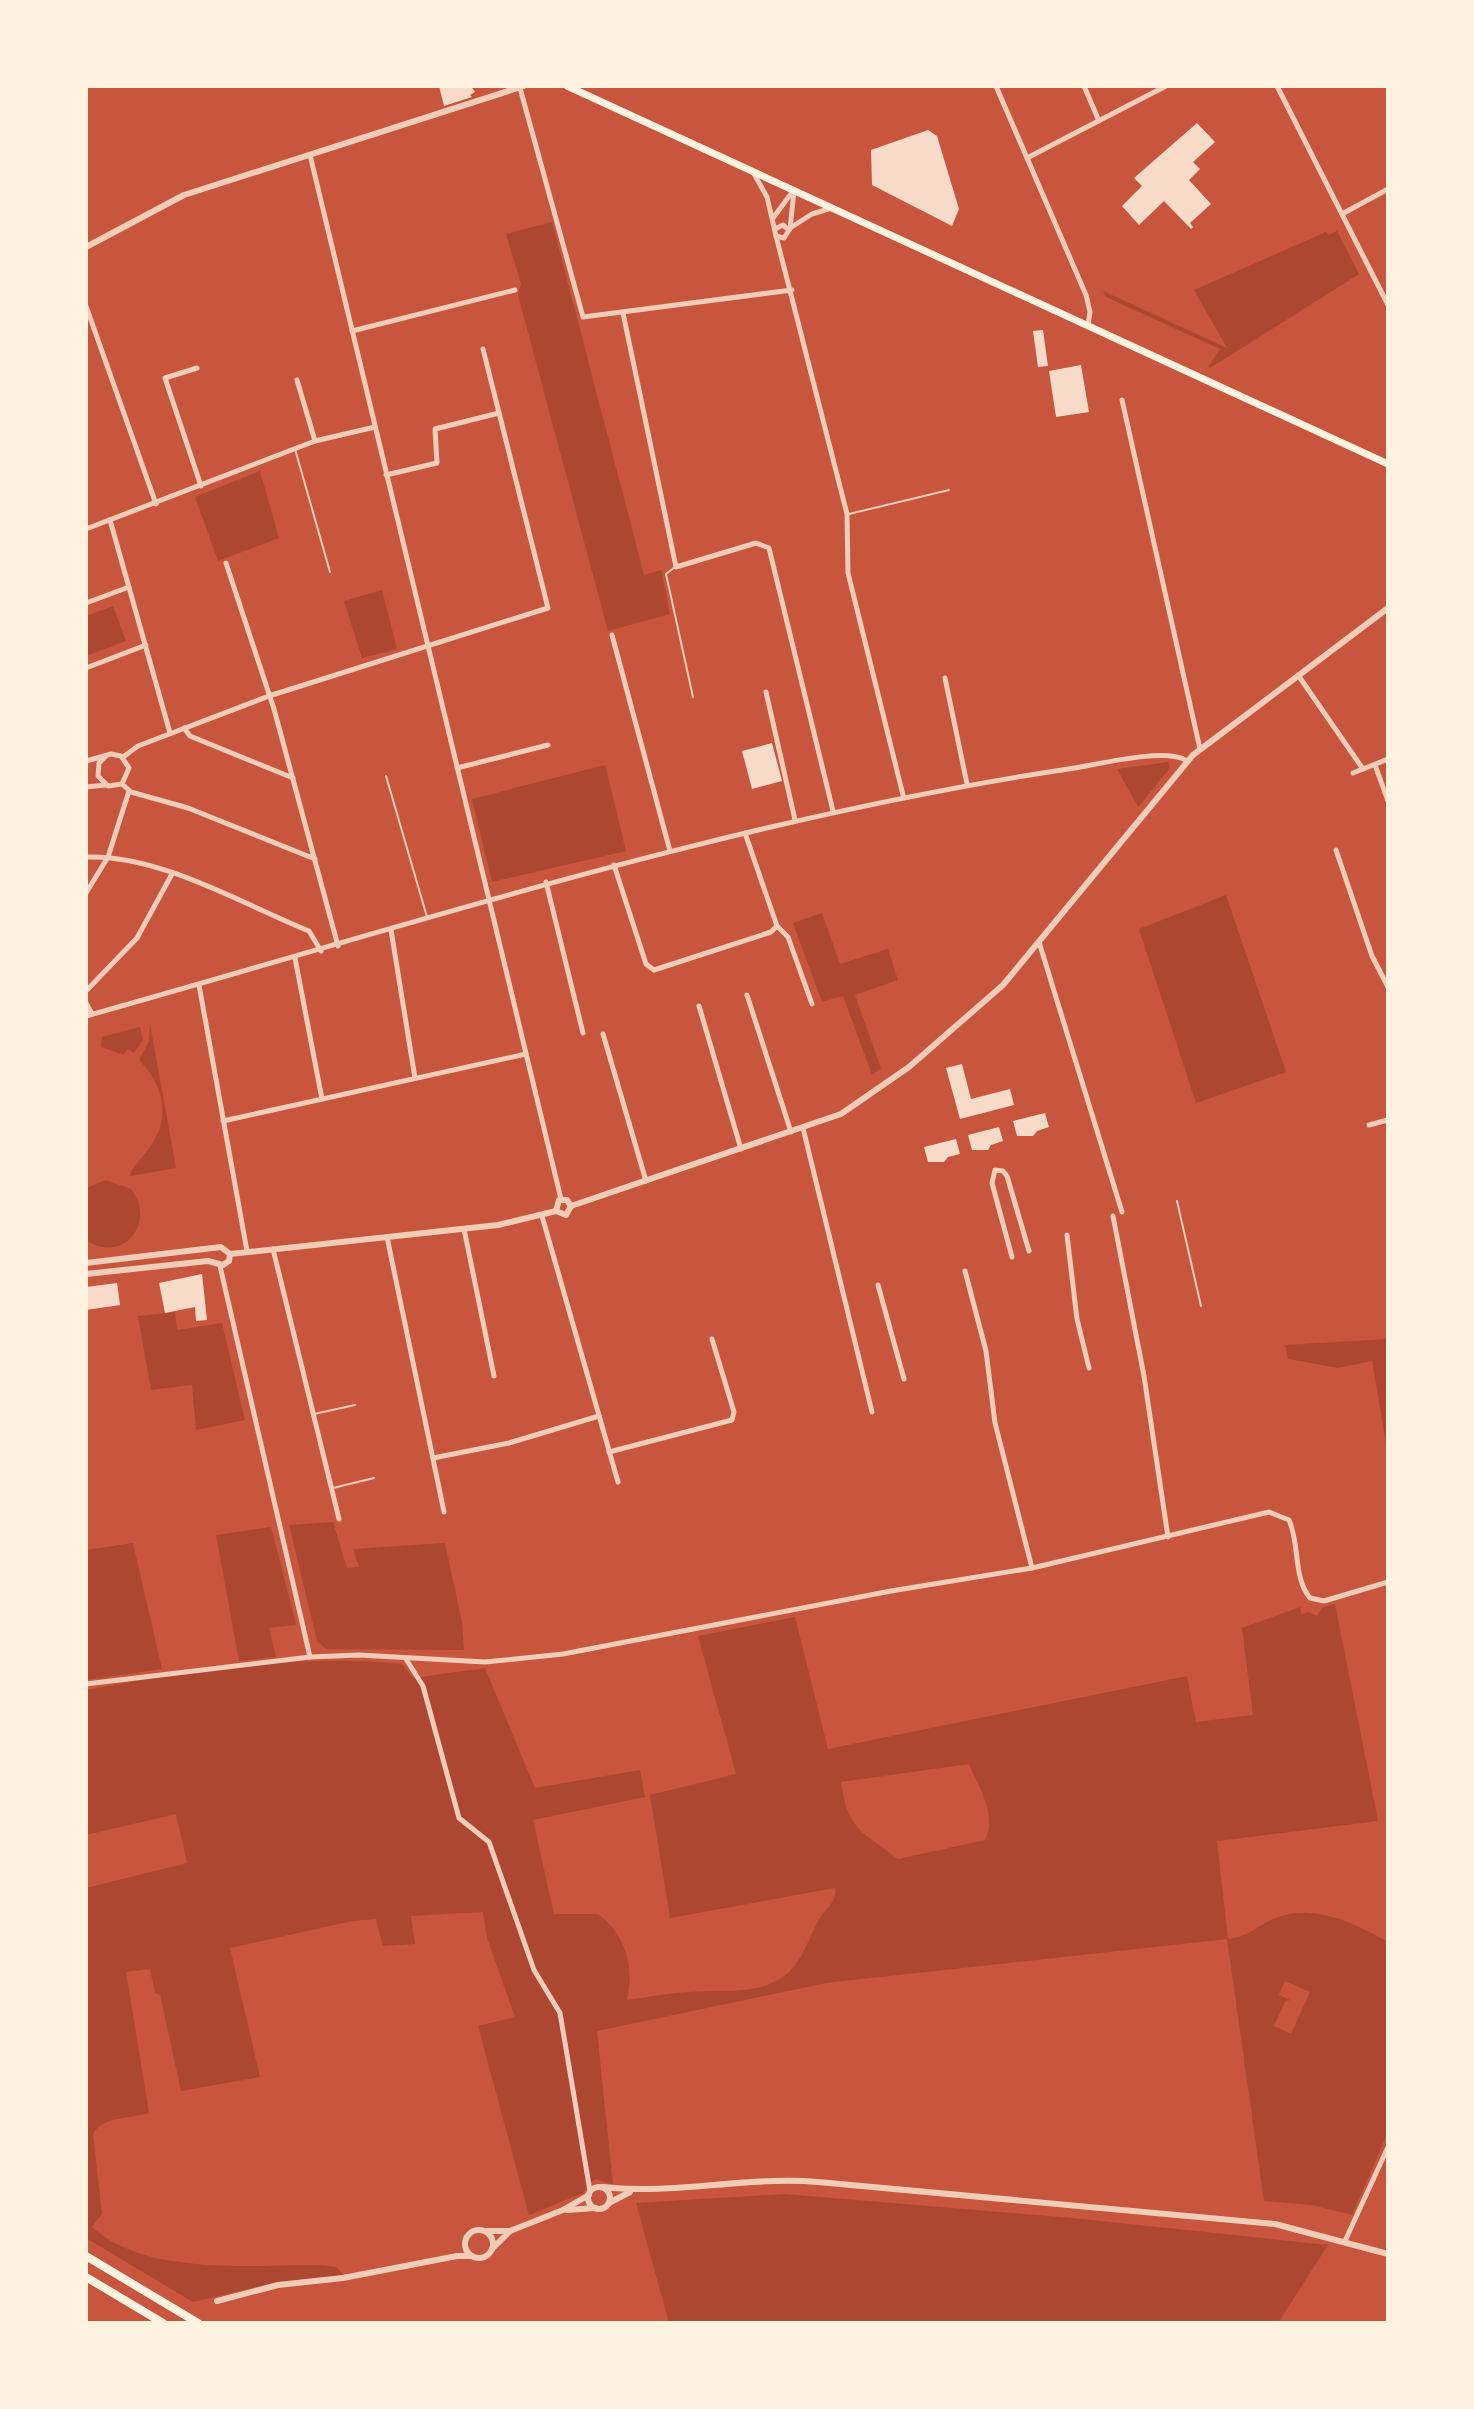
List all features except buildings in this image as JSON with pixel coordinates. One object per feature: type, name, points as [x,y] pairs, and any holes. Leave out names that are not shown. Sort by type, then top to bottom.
[{"type":"highway","points":[[86,2256],[198,2323]]},
{"type":"highway","points":[[86,2277],[163,2323]]},
{"type":"main road","points":[[567,86],[1388,464]]},
{"type":"street","points":[[996,86],[1088,300],[1088,325]]},
{"type":"street","points":[[1084,86],[1099,121]]},
{"type":"street","points":[[1277,86],[1388,305]]},
{"type":"street","points":[[86,247],[184,195],[522,87],[580,312],[585,318],[792,290]]},
{"type":"street","points":[[1027,158],[1163,87]]},
{"type":"street","points":[[310,155],[561,1199]]},
{"type":"street","points":[[753,171],[773,218],[847,514],[848,573],[903,795]]},
{"type":"street","points":[[1342,214],[1388,189]]},
{"type":"street","points":[[773,218],[794,190]]},
{"type":"street","points":[[783,256],[794,190]]},
{"type":"street","points":[[775,232],[789,232],[812,214],[832,208]]},
{"type":"street","points":[[775,232],[783,225],[789,232]]},
{"type":"street","points":[[352,331],[515,290]]},
{"type":"street","points":[[86,306],[156,504]]},
{"type":"street","points":[[623,313],[676,567],[756,543],[769,548],[833,811]]},
{"type":"street","points":[[123,757],[129,750],[269,696],[548,608],[483,349]]},
{"type":"street","points":[[197,368],[165,378],[201,486]]},
{"type":"street","points":[[297,380],[315,441]]},
{"type":"street","points":[[1122,400],[1200,749]]},
{"type":"street","points":[[386,475],[437,463],[435,429],[499,413]]},
{"type":"street","points":[[86,529],[294,448],[375,427]]},
{"type":"street","points":[[110,520],[170,733]]},
{"type":"street","points":[[226,563],[294,779],[338,946]]},
{"type":"street","points":[[86,603],[129,587]]},
{"type":"street","points":[[230,1254],[464,1229],[556,1211],[566,1215],[571,1206],[803,1128],[854,1107],[902,1073],[989,1000],[1187,761],[1234,722],[1388,608]]},
{"type":"street","points":[[612,635],[670,851]]},
{"type":"street","points":[[86,668],[146,645]]},
{"type":"street","points":[[1298,674],[1363,769]]},
{"type":"street","points":[[945,678],[967,784]]},
{"type":"street","points":[[766,692],[795,820]]},
{"type":"street","points":[[184,728],[190,736],[294,779]]},
{"type":"street","points":[[457,768],[548,745]]},
{"type":"street","points":[[86,1003],[89,1015],[321,951],[546,882],[903,795],[1169,755],[1187,761]]},
{"type":"street","points":[[86,761],[106,756],[123,757]]},
{"type":"street","points":[[106,756],[99,763],[97,772],[106,784]]},
{"type":"street","points":[[122,784],[129,773],[123,757]]},
{"type":"street","points":[[1353,773],[1388,759]]},
{"type":"street","points":[[1375,765],[1388,801]]},
{"type":"street","points":[[86,787],[122,784],[129,791],[188,808],[316,860]]},
{"type":"street","points":[[86,893],[108,857],[129,791]]},
{"type":"street","points":[[745,833],[777,926],[789,940],[812,1004]]},
{"type":"street","points":[[1336,850],[1372,956],[1388,987]]},
{"type":"street","points":[[86,857],[108,857],[172,874],[309,931],[316,937],[321,951]]},
{"type":"street","points":[[614,865],[646,964],[654,970],[771,932],[777,926]]},
{"type":"street","points":[[86,991],[137,938],[172,874]]},
{"type":"street","points":[[546,882],[583,1033]]},
{"type":"street","points":[[391,930],[415,1078]]},
{"type":"street","points":[[1039,942],[1122,1212]]},
{"type":"street","points":[[295,958],[322,1099]]},
{"type":"street","points":[[199,985],[247,1251]]},
{"type":"street","points":[[747,995],[791,1132]]},
{"type":"street","points":[[699,1006],[741,1149]]},
{"type":"street","points":[[603,1034],[647,1182]]},
{"type":"street","points":[[223,1121],[526,1054]]},
{"type":"street","points":[[1369,1125],[1388,1120]]},
{"type":"street","points":[[803,1128],[872,1412]]},
{"type":"street","points":[[1012,1257],[992,1183],[995,1170],[1003,1171],[1007,1176],[1029,1251]]},
{"type":"street","points":[[556,1211],[555,1204],[561,1199],[567,1200],[571,1206]]},
{"type":"street","points":[[542,1216],[618,1482]]},
{"type":"street","points":[[1113,1216],[1144,1376],[1168,1537]]},
{"type":"street","points":[[464,1229],[494,1376]]},
{"type":"street","points":[[1067,1235],[1077,1319],[1089,1368]]},
{"type":"street","points":[[387,1237],[444,1512]]},
{"type":"street","points":[[86,1263],[224,1247],[230,1254]]},
{"type":"street","points":[[212,1261],[215,1249]]},
{"type":"street","points":[[273,1249],[339,1519]]},
{"type":"street","points":[[220,1266],[228,1263],[230,1254]]},
{"type":"street","points":[[86,1274],[212,1261],[220,1266],[310,1657]]},
{"type":"street","points":[[965,1271],[986,1351],[995,1423],[1032,1568]]},
{"type":"street","points":[[878,1285],[904,1379]]},
{"type":"street","points":[[609,1452],[732,1420],[734,1412],[712,1339]]},
{"type":"street","points":[[433,1458],[509,1443],[599,1416]]},
{"type":"street","points":[[86,1684],[310,1657],[359,1655],[485,1662],[563,1654],[891,1591],[1032,1568],[1269,1512],[1280,1513],[1289,1520],[1294,1531],[1303,1587],[1310,1598],[1324,1601],[1388,1582]]},
{"type":"street","points":[[406,1659],[423,1686],[459,1818],[489,1842],[534,1970],[560,2013],[589,2201],[596,2208]]},
{"type":"street","points":[[1345,2241],[1388,2147]]},
{"type":"street","points":[[444,2258],[475,2231],[510,2231],[563,2210],[603,2187],[637,2190],[778,2180],[1275,2224],[1388,2254]]},
{"type":"street","points":[[603,2187],[609,2192],[609,2203]]},
{"type":"street","points":[[563,2210],[596,2208],[637,2190]]},
{"type":"street","points":[[484,2231],[492,2239],[492,2249]]},
{"type":"street","points":[[217,2301],[278,2285],[343,2278],[444,2258],[482,2258],[510,2231]]},
{"type":"street","points":[[465,2242],[472,2256]]},
{"type":"lane","points":[[294,448],[330,572]]},
{"type":"lane","points":[[847,514],[949,490]]},
{"type":"lane","points":[[676,567],[666,574],[693,697]]},
{"type":"lane","points":[[386,776],[428,918]]},
{"type":"lane","points":[[1177,1201],[1201,1306]]},
{"type":"lane","points":[[313,1415],[355,1405]]},
{"type":"lane","points":[[331,1488],[374,1478]]},
{"type":"shaded area","points":[[552,222],[644,575],[661,570],[670,614],[608,631],[518,295],[521,284],[506,234]]},
{"type":"shaded area","points":[[1337,231],[1359,274],[1210,368],[1220,349],[1106,297],[1103,291],[1227,348],[1194,290],[1326,232],[1328,235]]},
{"type":"shaded area","points":[[260,471],[279,538],[218,561],[195,497]]},
{"type":"shaded area","points":[[382,590],[397,649],[362,658],[344,601]]},
{"type":"shaded area","points":[[113,606],[126,641],[86,656],[86,616]]},
{"type":"shaded area","points":[[1168,762],[1170,768],[1138,807],[1117,769]]},
{"type":"shaded area","points":[[605,765],[626,851],[492,882],[472,799]]},
{"type":"shaded area","points":[[1226,895],[1286,1072],[1196,1103],[1139,929]]},
{"type":"shaded area","points":[[822,913],[840,964],[888,949],[898,980],[855,995],[881,1068],[872,1075],[843,996],[822,1002],[793,923]]},
{"type":"shaded area","points":[[150,1024],[176,1168],[130,1176],[155,1139],[162,1115],[160,1092],[139,1060],[149,1041]]},
{"type":"shaded area","points":[[140,1027],[143,1040],[134,1053],[127,1049],[124,1055],[101,1047],[102,1037]]},
{"type":"shaded area","points":[[106,1180],[131,1189],[140,1214],[132,1236],[123,1244],[112,1247],[86,1240],[86,1188]]},
{"type":"shaded area","points":[[175,1312],[177,1330],[222,1323],[245,1420],[196,1430],[192,1385],[151,1390],[138,1316]]},
{"type":"shaded area","points":[[1388,1339],[1388,1455],[1372,1361],[1338,1368],[1288,1359],[1285,1345]]},
{"type":"shaded area","points":[[333,1522],[347,1568],[359,1567],[353,1549],[445,1543],[462,1622],[464,1650],[326,1649],[317,1641],[289,1525]]},
{"type":"shaded area","points":[[271,1527],[296,1625],[269,1628],[276,1657],[239,1661],[216,1535]]},
{"type":"shaded area","points":[[133,1543],[162,1669],[86,1680],[86,1550]]},
{"type":"shaded area","points":[[1335,1604],[1378,1821],[1217,1841],[1228,1939],[1273,1919],[1303,1913],[1333,1917],[1388,1942],[1388,2132],[1352,2215],[1311,2205],[1264,2201],[1227,1939],[826,1983],[597,2031],[613,2185],[596,2179],[588,2184],[583,2193],[529,2215],[478,2026],[515,2017],[487,1938],[483,1912],[411,1916],[415,1944],[383,1946],[376,1919],[352,1921],[230,1948],[260,2077],[181,2091],[160,1995],[155,1993],[150,1969],[126,1972],[149,2113],[110,2121],[93,2134],[102,2214],[92,2227],[114,2243],[169,2261],[231,2266],[319,2265],[337,2267],[343,2275],[278,2282],[193,2302],[86,2238],[86,1888],[187,1863],[176,1814],[86,1835],[86,1690],[203,1671],[283,1663],[363,1661],[402,1664],[413,1678],[485,1668],[535,1788],[640,1770],[645,1797],[533,1820],[554,1914],[598,1914],[615,1931],[626,1952],[630,1976],[627,2000],[754,1989],[778,1980],[798,1962],[835,1893],[835,1888],[670,1918],[650,1795],[736,1774],[698,1636],[795,1617],[828,1749],[1187,1676],[1196,1722],[1253,1715],[1242,1628],[1300,1607],[1301,1614],[1309,1612],[1317,1616],[1322,1608]],"holes":[[[969,1764],[988,1811],[985,1840],[898,1859],[866,1835],[848,1811],[841,1782]],[[1285,1981],[1310,1992],[1291,2034],[1274,2026],[1285,2002],[1290,2000],[1279,1995]]]},
{"type":"shaded area","points":[[785,2194],[1072,2218],[1328,2245],[1278,2323],[669,2323],[636,2203]]}]
